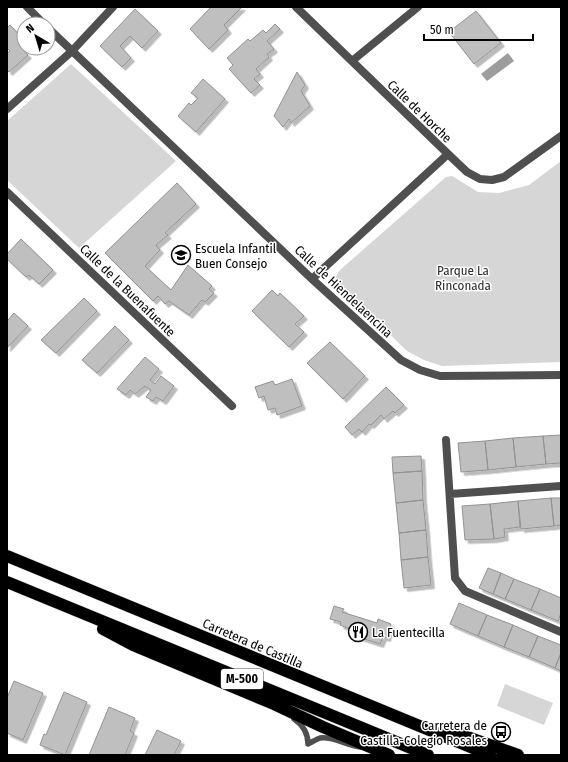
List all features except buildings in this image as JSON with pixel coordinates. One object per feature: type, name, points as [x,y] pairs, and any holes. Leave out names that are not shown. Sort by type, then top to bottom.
[{"type":"highway","name":"Carretera de Castilla","points":[[7,556],[490,755]]},
{"type":"highway","name":"M-500","points":[[7,582],[428,755]]},
{"type":"highway","name":"M-500","points":[[56,603],[133,645],[274,704],[389,755]]},
{"type":"highway","name":"M-500","points":[[340,694],[518,755]]},
{"type":"street","points":[[27,7],[36,16]]},
{"type":"street","points":[[7,109],[72,51],[112,7]]},
{"type":"street","name":"Calle de Horche","points":[[296,7],[448,154],[312,279]]},
{"type":"street","points":[[352,61],[418,7]]},
{"type":"street","name":"Calle de Hiendelaencina","points":[[56,36],[312,279],[401,360],[420,370],[440,376],[561,375]]},
{"type":"street","points":[[448,154],[467,172],[480,179],[492,180],[504,177],[561,136]]},
{"type":"street","name":"Calle de la Buenafuente","points":[[7,192],[232,406]]},
{"type":"street","points":[[446,440],[455,578],[465,591],[561,632]]},
{"type":"street","points":[[450,494],[561,486]]},
{"type":"lane","points":[[274,704],[300,723],[308,734],[308,744],[320,738],[334,739],[355,747],[370,747]]},
{"type":"green space","points":[[71,64],[176,161],[79,248],[7,180],[7,121]]},
{"type":"green space","name":"Parque La Rinconada","points":[[561,161],[561,362],[442,366],[424,360],[407,351],[342,288],[335,278],[340,270],[446,177],[452,176],[478,192],[499,193],[529,185]]},
{"type":"green space","points":[[505,684],[553,703],[544,725],[497,706]]},
{"type":"shaded area","points":[[508,53],[514,61],[487,81],[481,74]]},
{"type":"place","name":"Escuela Infantil Buen Consejo","points":[[181,255]]},
{"type":"place","name":"La Fuentecilla","points":[[358,632]]},
{"type":"place","name":"Carretera de Castilla-Colegio Rosales","points":[[501,732]]}]
